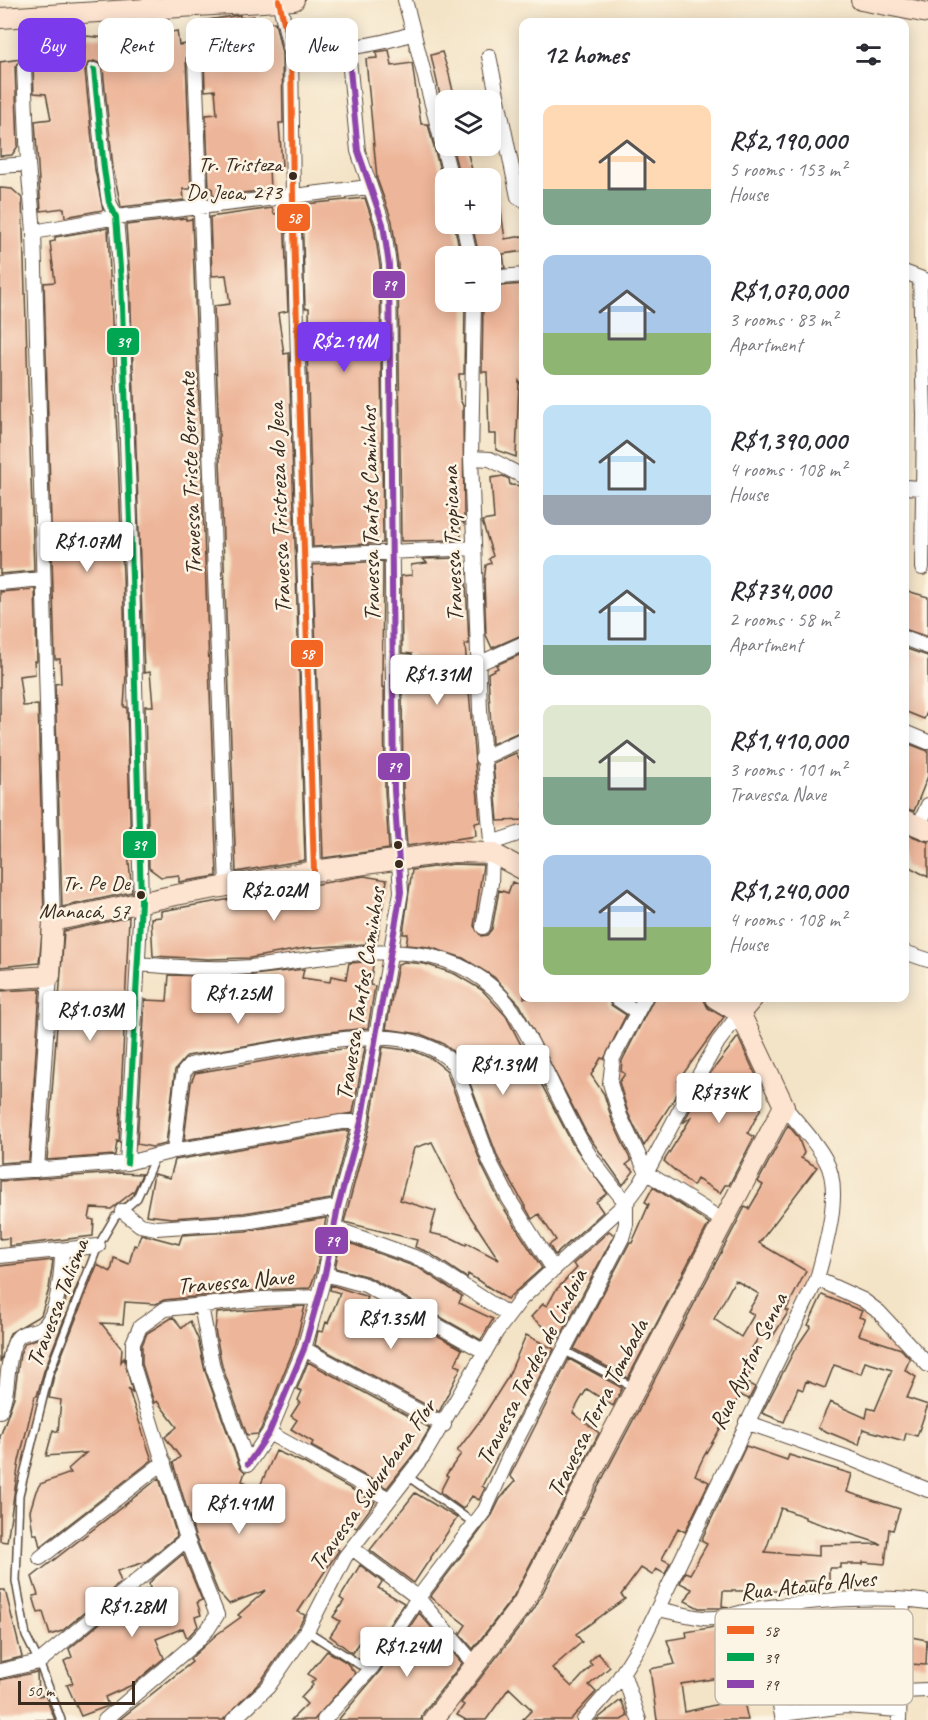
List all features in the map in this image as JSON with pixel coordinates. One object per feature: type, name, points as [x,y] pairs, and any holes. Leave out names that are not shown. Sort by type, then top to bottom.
[{"type":"street","points":[[0,18],[294,0]]},
{"type":"street","points":[[405,0],[448,168]]},
{"type":"street","points":[[861,0],[928,13]]},
{"type":"street","name":"Travessa Tristreza do Jeca","points":[[279,1],[286,31]]},
{"type":"street","points":[[358,47],[388,42],[414,33]]},
{"type":"street","points":[[489,56],[519,198]]},
{"type":"street","points":[[94,70],[109,202],[116,217],[121,281],[141,901],[127,1163]]},
{"type":"street","points":[[24,72],[28,164],[34,232],[53,921],[37,1170]]},
{"type":"street","name":"Travessa Triste Berrante","points":[[196,72],[203,208],[227,887]]},
{"type":"street","name":"Travessa Tristreza do Jeca","points":[[291,72],[303,556],[314,871]]},
{"type":"street","name":"Travessa Tantos Caminhos","points":[[201,1305],[213,1368],[248,1464],[269,1433],[304,1349],[325,1274],[338,1207],[361,1122],[401,892],[394,790],[394,552],[389,265],[383,224],[358,151],[350,72]]},
{"type":"street","points":[[0,166],[28,164]]},
{"type":"street","points":[[34,232],[116,217],[293,198],[369,187]]},
{"type":"street","points":[[909,274],[924,279],[922,568]]},
{"type":"street","points":[[501,277],[519,275]]},
{"type":"street","name":"Travessa Tropicana","points":[[474,312],[471,458],[483,758],[491,848],[491,883],[483,927]]},
{"type":"street","points":[[471,458],[490,459],[519,474]]},
{"type":"street","points":[[909,487],[922,488]]},
{"type":"street","points":[[303,556],[474,548]]},
{"type":"street","points":[[0,583],[42,579]]},
{"type":"street","points":[[909,640],[928,647]]},
{"type":"street","points":[[480,663],[519,645]]},
{"type":"street","points":[[909,734],[928,742]]},
{"type":"street","points":[[483,758],[519,742]]},
{"type":"street","points":[[917,825],[928,805]]},
{"type":"street","points":[[53,921],[141,901],[314,871],[491,848],[519,834]]},
{"type":"street","points":[[491,848],[519,867]]},
{"type":"street","points":[[138,964],[228,968],[361,951],[392,951],[450,962],[465,968],[497,993],[512,1011],[589,1154],[627,1203]]},
{"type":"street","points":[[909,954],[928,960]]},
{"type":"street","points":[[0,979],[50,976]]},
{"type":"street","points":[[622,1002],[638,1012]]},
{"type":"street","points":[[643,1002],[613,1058],[610,1083],[625,1127],[647,1173],[722,1220]]},
{"type":"street","points":[[722,1002],[740,1013],[750,1002]]},
{"type":"street","name":"Travessa Tardes de Lindoia","points":[[324,1720],[372,1667],[418,1598],[475,1524],[493,1496],[502,1469],[624,1233],[627,1203],[647,1173],[718,1042],[740,1013]]},
{"type":"street","name":"Rua Ayrton Senna","points":[[584,1720],[623,1673],[658,1609],[816,1279],[827,1239],[834,1188],[832,1174],[818,1148],[784,1106],[740,1013]]},
{"type":"street","points":[[174,1151],[182,1082],[185,1068],[190,1065],[342,1039],[374,1037],[427,1046],[444,1054],[454,1064],[490,1162],[509,1199],[554,1270]]},
{"type":"street","name":"Travessa Terra Tombada","points":[[433,1720],[523,1604],[722,1220],[784,1106]]},
{"type":"street","points":[[0,1172],[127,1163],[174,1151],[341,1122],[361,1122]]},
{"type":"street","name":"Travessa Suburbana Flor","points":[[233,1720],[268,1687],[307,1631],[334,1576],[352,1548],[444,1425],[485,1352],[509,1315],[536,1283],[554,1270],[627,1203]]},
{"type":"street","points":[[122,1211],[140,1225],[156,1228],[245,1222],[338,1207]]},
{"type":"street","points":[[334,1228],[423,1260],[509,1315]]},
{"type":"street","points":[[0,1256],[98,1246]]},
{"type":"street","points":[[0,1411],[7,1391],[14,1342],[23,1332],[42,1328],[50,1319],[61,1274],[62,1251]]},
{"type":"street","points":[[325,1274],[365,1285],[485,1352]]},
{"type":"street","points":[[816,1279],[862,1300],[879,1312],[928,1365]]},
{"type":"street","name":"Travessa Nave","points":[[105,1720],[195,1643],[217,1615],[187,1539],[133,1365],[133,1343],[140,1327],[156,1314],[177,1307],[318,1297]]},
{"type":"street","points":[[304,1349],[444,1425]]},
{"type":"street","points":[[746,1422],[928,1490]]},
{"type":"street","points":[[269,1433],[389,1499]]},
{"type":"street","points":[[40,1558],[164,1462]]},
{"type":"street","points":[[0,1671],[39,1662],[187,1539]]},
{"type":"street","points":[[352,1548],[418,1598],[475,1665]]},
{"type":"street","points":[[903,1600],[903,1609]]},
{"type":"street","name":"Rua Ataufo Alves","points":[[759,1609],[836,1602],[903,1600],[928,1602]]},
{"type":"street","name":"Rua Ataufo Alves","points":[[658,1609],[703,1618],[715,1618]]},
{"type":"street","points":[[623,1673],[639,1720]]},
{"type":"street","points":[[913,1691],[928,1690]]},
{"type":"street","points":[[782,1717],[845,1706],[899,1715]]},
{"type":"lane","name":"Travessa Talisma","points":[[61,1720],[39,1662],[26,1636],[16,1581],[19,1495],[49,1373],[98,1246],[106,1229],[137,1198],[155,1157]]},
{"type":"lane","points":[[563,1350],[636,1389]]},
{"type":"lane","points":[[407,1476],[475,1524]]},
{"type":"lane","points":[[307,1631],[360,1665],[372,1667]]},
{"type":"building","points":[[240,15],[240,18],[221,18]]},
{"type":"building","points":[[275,22],[282,53],[283,123],[279,123],[282,165],[269,167],[270,190],[213,196],[212,188],[209,188],[206,115],[217,114],[215,90],[205,91],[204,72],[274,72]]},
{"type":"building","points":[[177,31],[179,45],[186,44],[191,189],[183,189],[184,200],[121,207],[113,168],[103,72],[174,72],[174,32]]},
{"type":"building","points":[[86,36],[98,37],[98,63],[94,61],[88,63],[86,68]]},
{"type":"building","points":[[389,50],[392,66],[412,63],[421,124],[428,124],[439,168],[435,168],[435,234],[456,234],[459,246],[435,246],[435,312],[465,312],[464,374],[459,374],[460,399],[463,406],[464,524],[460,519],[461,540],[401,541],[398,265],[392,221],[377,179],[366,59],[377,58],[376,52]]},
{"type":"building","points":[[442,52],[453,90],[439,90],[431,55]]},
{"type":"building","points":[[18,59],[15,67],[18,146],[12,155],[0,156],[0,62]]},
{"type":"building","points":[[33,72],[85,72],[95,170],[103,210],[65,217],[64,208],[41,211],[35,121],[51,119],[46,94],[34,93]]},
{"type":"building","points":[[454,156],[468,156],[472,168],[458,168]]},
{"type":"building","points":[[0,188],[12,189],[22,198],[34,571],[0,574]]},
{"type":"building","points":[[365,198],[374,226],[380,266],[383,543],[313,547],[307,351],[310,351],[309,308],[305,308],[302,210],[306,210],[306,204]]},
{"type":"building","points":[[272,208],[274,214],[284,213],[288,311],[278,313],[284,354],[289,353],[305,860],[236,872],[214,306],[230,304],[226,275],[212,276],[210,217]]},
{"type":"building","points":[[501,212],[505,239],[519,237],[519,252],[503,254],[505,268],[501,268],[501,246],[477,246],[474,234],[501,234]]},
{"type":"building","points":[[186,218],[186,220],[192,219],[217,876],[179,882],[179,875],[161,877],[149,868],[145,706],[153,706],[150,672],[144,673],[126,225]]},
{"type":"building","points":[[108,228],[123,576],[126,675],[124,707],[127,707],[131,854],[128,853],[132,892],[62,907],[55,684],[61,683],[60,659],[55,659],[44,283],[55,282],[50,242],[55,241],[55,237]]},
{"type":"building","points":[[519,284],[516,457],[496,450],[496,434],[489,434],[487,372],[482,372],[483,312],[501,312],[501,286]]},
{"type":"building","points":[[503,476],[509,479],[510,485],[519,486],[519,636],[492,648],[486,635],[484,581],[486,565],[491,563],[489,559],[493,556],[482,521],[494,519],[491,478]]},
{"type":"building","points":[[462,558],[463,584],[466,583],[469,644],[465,644],[480,822],[475,823],[476,836],[407,846],[403,790],[402,685],[411,684],[412,654],[402,653],[401,576],[412,575],[411,565],[427,563],[423,559]]},
{"type":"building","points":[[383,561],[382,687],[384,687],[385,790],[389,849],[323,858],[313,565]]},
{"type":"building","points":[[35,589],[37,661],[34,661],[35,674],[19,676],[23,706],[38,705],[44,913],[39,963],[0,967],[0,592]]},
{"type":"building","points":[[909,591],[928,597],[928,637],[909,631]]},
{"type":"building","points":[[909,650],[928,656],[928,710],[924,719],[909,713]]},
{"type":"building","points":[[519,655],[519,732],[492,744],[488,673],[498,668],[496,665]]},
{"type":"building","points":[[909,744],[928,751],[928,776],[914,811],[909,810]]},
{"type":"building","points":[[516,753],[519,758],[519,820],[498,821],[493,763]]},
{"type":"building","points":[[909,835],[928,842],[928,877],[909,867]]},
{"type":"building","points":[[454,864],[483,865],[474,926],[481,936],[487,935],[492,929],[499,890],[508,893],[512,882],[519,885],[519,1002],[609,1002],[626,1015],[604,1059],[601,1058],[591,1075],[604,1094],[612,1120],[631,1161],[626,1165],[634,1171],[623,1185],[587,1134],[520,1005],[494,977],[463,958],[429,947],[406,945],[408,934],[403,934],[412,870]]},
{"type":"building","points":[[364,876],[387,880],[377,941],[367,939],[366,944],[306,948],[250,958],[208,959],[153,956],[151,918],[161,917],[161,911]]},
{"type":"building","points":[[129,917],[119,1142],[117,1141],[115,1155],[47,1160],[64,931]]},
{"type":"building","points":[[363,962],[373,965],[370,985],[375,986],[368,1028],[320,1033],[187,1056],[175,1070],[166,1144],[152,1147],[137,1144],[145,1000],[167,1001],[169,975],[237,977],[304,969],[302,978],[330,982],[331,976],[346,979],[349,963]]},
{"type":"building","points":[[404,962],[425,964],[455,974],[482,990],[506,1016],[572,1143],[607,1193],[596,1202],[603,1212],[555,1255],[549,1245],[556,1240],[539,1214],[532,1219],[498,1158],[460,1057],[442,1043],[420,1034],[386,1029],[398,964]]},
{"type":"building","points":[[40,989],[29,1161],[0,1163],[0,991]]},
{"type":"building","points":[[652,1002],[705,1002],[708,1008],[724,1017],[678,1081],[683,1085],[644,1146],[628,1113],[619,1082],[625,1074],[621,1071],[622,1061]]},
{"type":"building","points":[[738,1037],[760,1084],[751,1096],[753,1097],[751,1102],[761,1108],[748,1133],[754,1137],[729,1185],[725,1185],[720,1193],[697,1179],[693,1186],[664,1161],[692,1116],[683,1123],[709,1075]]},
{"type":"building","points":[[365,1047],[353,1113],[184,1140],[191,1083],[195,1073],[322,1051]]},
{"type":"building","points":[[383,1047],[414,1051],[432,1059],[446,1070],[482,1166],[501,1204],[542,1268],[507,1299],[468,1274],[467,1278],[428,1252],[415,1247],[417,1240],[344,1222],[370,1124]],"holes":[[[432,1142],[466,1210],[499,1260],[467,1243],[466,1245],[452,1238],[430,1233],[436,1211],[400,1200],[414,1148]]]},
{"type":"building","points":[[788,1125],[798,1137],[804,1153],[801,1158],[817,1167],[759,1243],[806,1271],[786,1310],[789,1311],[771,1339],[760,1335],[746,1358],[755,1364],[745,1382],[755,1387],[749,1399],[740,1395],[704,1456],[695,1475],[709,1482],[685,1532],[678,1528],[662,1559],[670,1563],[665,1574],[656,1569],[652,1575],[641,1568],[621,1595],[625,1599],[576,1634],[582,1642],[552,1668],[572,1687],[592,1665],[589,1662],[598,1653],[610,1667],[589,1685],[596,1692],[570,1720],[522,1720],[532,1710],[509,1688],[486,1720],[466,1720],[457,1715],[464,1705],[461,1703],[534,1609],[745,1207],[749,1209],[763,1185],[758,1182]],"holes":[[[735,1280],[759,1294],[748,1311],[754,1315],[741,1337],[714,1319]]]},
{"type":"building","points":[[349,1131],[331,1199],[244,1213],[172,1218],[146,1215],[154,1174],[170,1178],[175,1160]]},
{"type":"building","points":[[119,1173],[142,1174],[134,1191],[111,1209],[91,1208],[89,1219],[94,1220],[93,1236],[9,1246],[9,1238],[0,1239],[0,1181]]},
{"type":"building","points":[[653,1187],[709,1223],[628,1378],[574,1349],[630,1242],[632,1243],[649,1204],[645,1202]]},
{"type":"building","points":[[326,1218],[316,1272],[310,1288],[261,1290],[164,1300],[156,1304],[125,1302],[123,1324],[101,1323],[122,1349],[121,1362],[124,1358],[133,1394],[128,1388],[152,1460],[40,1547],[37,1534],[33,1534],[30,1511],[36,1491],[40,1484],[71,1473],[68,1469],[86,1453],[46,1456],[53,1430],[58,1432],[61,1400],[49,1398],[54,1375],[97,1265],[111,1272],[114,1258],[129,1264],[134,1245],[137,1246],[141,1234],[179,1244],[182,1235],[246,1231]]},
{"type":"building","points":[[609,1231],[614,1235],[559,1339],[531,1317],[543,1304],[547,1306],[556,1290],[577,1268],[573,1264]]},
{"type":"building","points":[[341,1240],[419,1268],[462,1296],[459,1303],[493,1319],[481,1340],[369,1277],[335,1268]]},
{"type":"building","points":[[53,1260],[49,1289],[41,1315],[10,1333],[0,1363],[0,1266]]},
{"type":"building","points":[[71,1262],[84,1268],[44,1371],[37,1396],[35,1396],[19,1461],[7,1542],[0,1541],[0,1437],[14,1397],[20,1354],[25,1343],[45,1336],[57,1324],[65,1304]]},
{"type":"building","points":[[331,1285],[368,1297],[363,1310],[389,1320],[393,1311],[462,1349],[455,1365],[461,1367],[439,1412],[315,1345],[318,1331],[323,1332],[340,1293],[330,1290]]},
{"type":"building","points":[[822,1295],[862,1311],[859,1317],[865,1319],[859,1335],[901,1349],[910,1359],[905,1370],[916,1377],[907,1398],[928,1405],[917,1436],[906,1433],[904,1441],[863,1429],[859,1445],[818,1428],[830,1402],[866,1418],[868,1408],[875,1410],[892,1370],[865,1362],[861,1374],[834,1365],[825,1388],[806,1381],[803,1390],[798,1388],[784,1422],[762,1413],[794,1351],[811,1326],[808,1325]]},
{"type":"building","points":[[305,1306],[295,1346],[261,1429],[258,1434],[247,1435],[222,1366],[215,1330],[217,1313]]},
{"type":"building","points":[[173,1317],[182,1328],[190,1321],[198,1339],[205,1371],[240,1467],[245,1472],[242,1481],[249,1484],[254,1499],[276,1451],[304,1463],[375,1502],[356,1528],[350,1523],[334,1547],[339,1550],[298,1612],[305,1615],[261,1681],[223,1720],[119,1720],[192,1662],[190,1659],[216,1635],[241,1617],[238,1615],[266,1590],[229,1604],[218,1592],[195,1536],[173,1463],[180,1457],[165,1437],[177,1427],[157,1401],[154,1403],[142,1364],[142,1345],[147,1333]]},
{"type":"building","points":[[526,1335],[554,1349],[482,1486],[485,1488],[479,1500],[472,1496],[463,1509],[440,1492],[448,1476],[446,1475],[461,1454],[457,1451],[482,1418],[508,1377]]},
{"type":"building","points":[[569,1359],[622,1388],[613,1406],[587,1389],[580,1400],[573,1413],[599,1433],[513,1597],[473,1649],[460,1634],[466,1625],[430,1597],[515,1481],[510,1476]]},
{"type":"building","points":[[308,1362],[430,1428],[417,1450],[387,1488],[311,1446],[313,1442],[291,1429],[297,1420],[291,1416],[300,1402],[298,1400],[302,1391],[297,1389]]},
{"type":"building","points":[[746,1446],[787,1460],[789,1455],[852,1474],[847,1492],[900,1509],[893,1530],[889,1529],[885,1564],[863,1562],[863,1564],[840,1564],[840,1568],[829,1568],[829,1581],[804,1581],[804,1591],[723,1591],[722,1606],[729,1607],[723,1608],[699,1608],[685,1601],[692,1589],[680,1583],[685,1572],[690,1574],[707,1544],[701,1541]],"holes":[[[781,1508],[805,1517],[805,1519],[881,1544],[819,1545],[819,1556],[765,1552]]]},
{"type":"building","points":[[159,1478],[177,1536],[145,1562],[117,1571],[121,1582],[62,1631],[50,1635],[43,1612],[38,1613],[33,1596],[38,1595],[32,1577]]},
{"type":"building","points":[[415,1493],[457,1518],[414,1583],[370,1550]]},
{"type":"building","points":[[183,1554],[202,1600],[197,1602],[201,1615],[195,1617],[198,1626],[187,1638],[183,1628],[156,1639],[164,1658],[132,1685],[105,1697],[108,1706],[81,1716],[67,1685],[73,1683],[64,1661],[72,1657],[69,1649],[132,1596],[150,1588],[149,1584],[152,1580]]},
{"type":"building","points":[[360,1565],[382,1582],[378,1588],[404,1603],[374,1648],[361,1639],[352,1653],[330,1636],[340,1621],[333,1617],[344,1601],[340,1598]]},
{"type":"building","points":[[0,1590],[5,1590],[22,1657],[0,1662]]},
{"type":"building","points":[[419,1613],[462,1663],[423,1713],[421,1720],[338,1720],[379,1672]]},
{"type":"building","points":[[715,1627],[715,1679],[681,1684],[685,1712],[715,1705],[745,1705],[748,1720],[657,1720],[650,1669],[675,1664],[667,1640],[687,1637],[686,1632]]},
{"type":"building","points":[[913,1637],[927,1640],[926,1665],[913,1664]]},
{"type":"building","points":[[327,1651],[346,1662],[355,1673],[314,1720],[291,1720],[307,1704],[301,1698],[313,1685],[311,1683],[315,1679],[308,1674]]},
{"type":"building","points":[[37,1672],[38,1696],[45,1695],[55,1720],[0,1720],[0,1680]]},
{"type":"building","points":[[621,1700],[628,1716],[621,1720],[596,1720]]},
{"type":"transit line","name":"58","points":[[279,1],[291,52],[293,198],[314,871]]},
{"type":"transit line","name":"39","points":[[94,70],[104,169],[109,202],[116,217],[121,281],[132,576],[141,901],[127,1163]]},
{"type":"transit line","name":"79","points":[[248,1464],[269,1433],[304,1349],[325,1274],[338,1207],[361,1122],[401,892],[394,790],[389,265],[383,224],[358,151],[350,72]]},
{"type":"place","name":"Tr. Tristeza Do Jeca, 273","points":[[293,176]]},
{"type":"place","name":"Tr. Pe De Manacá, 57","points":[[141,895]]}]
